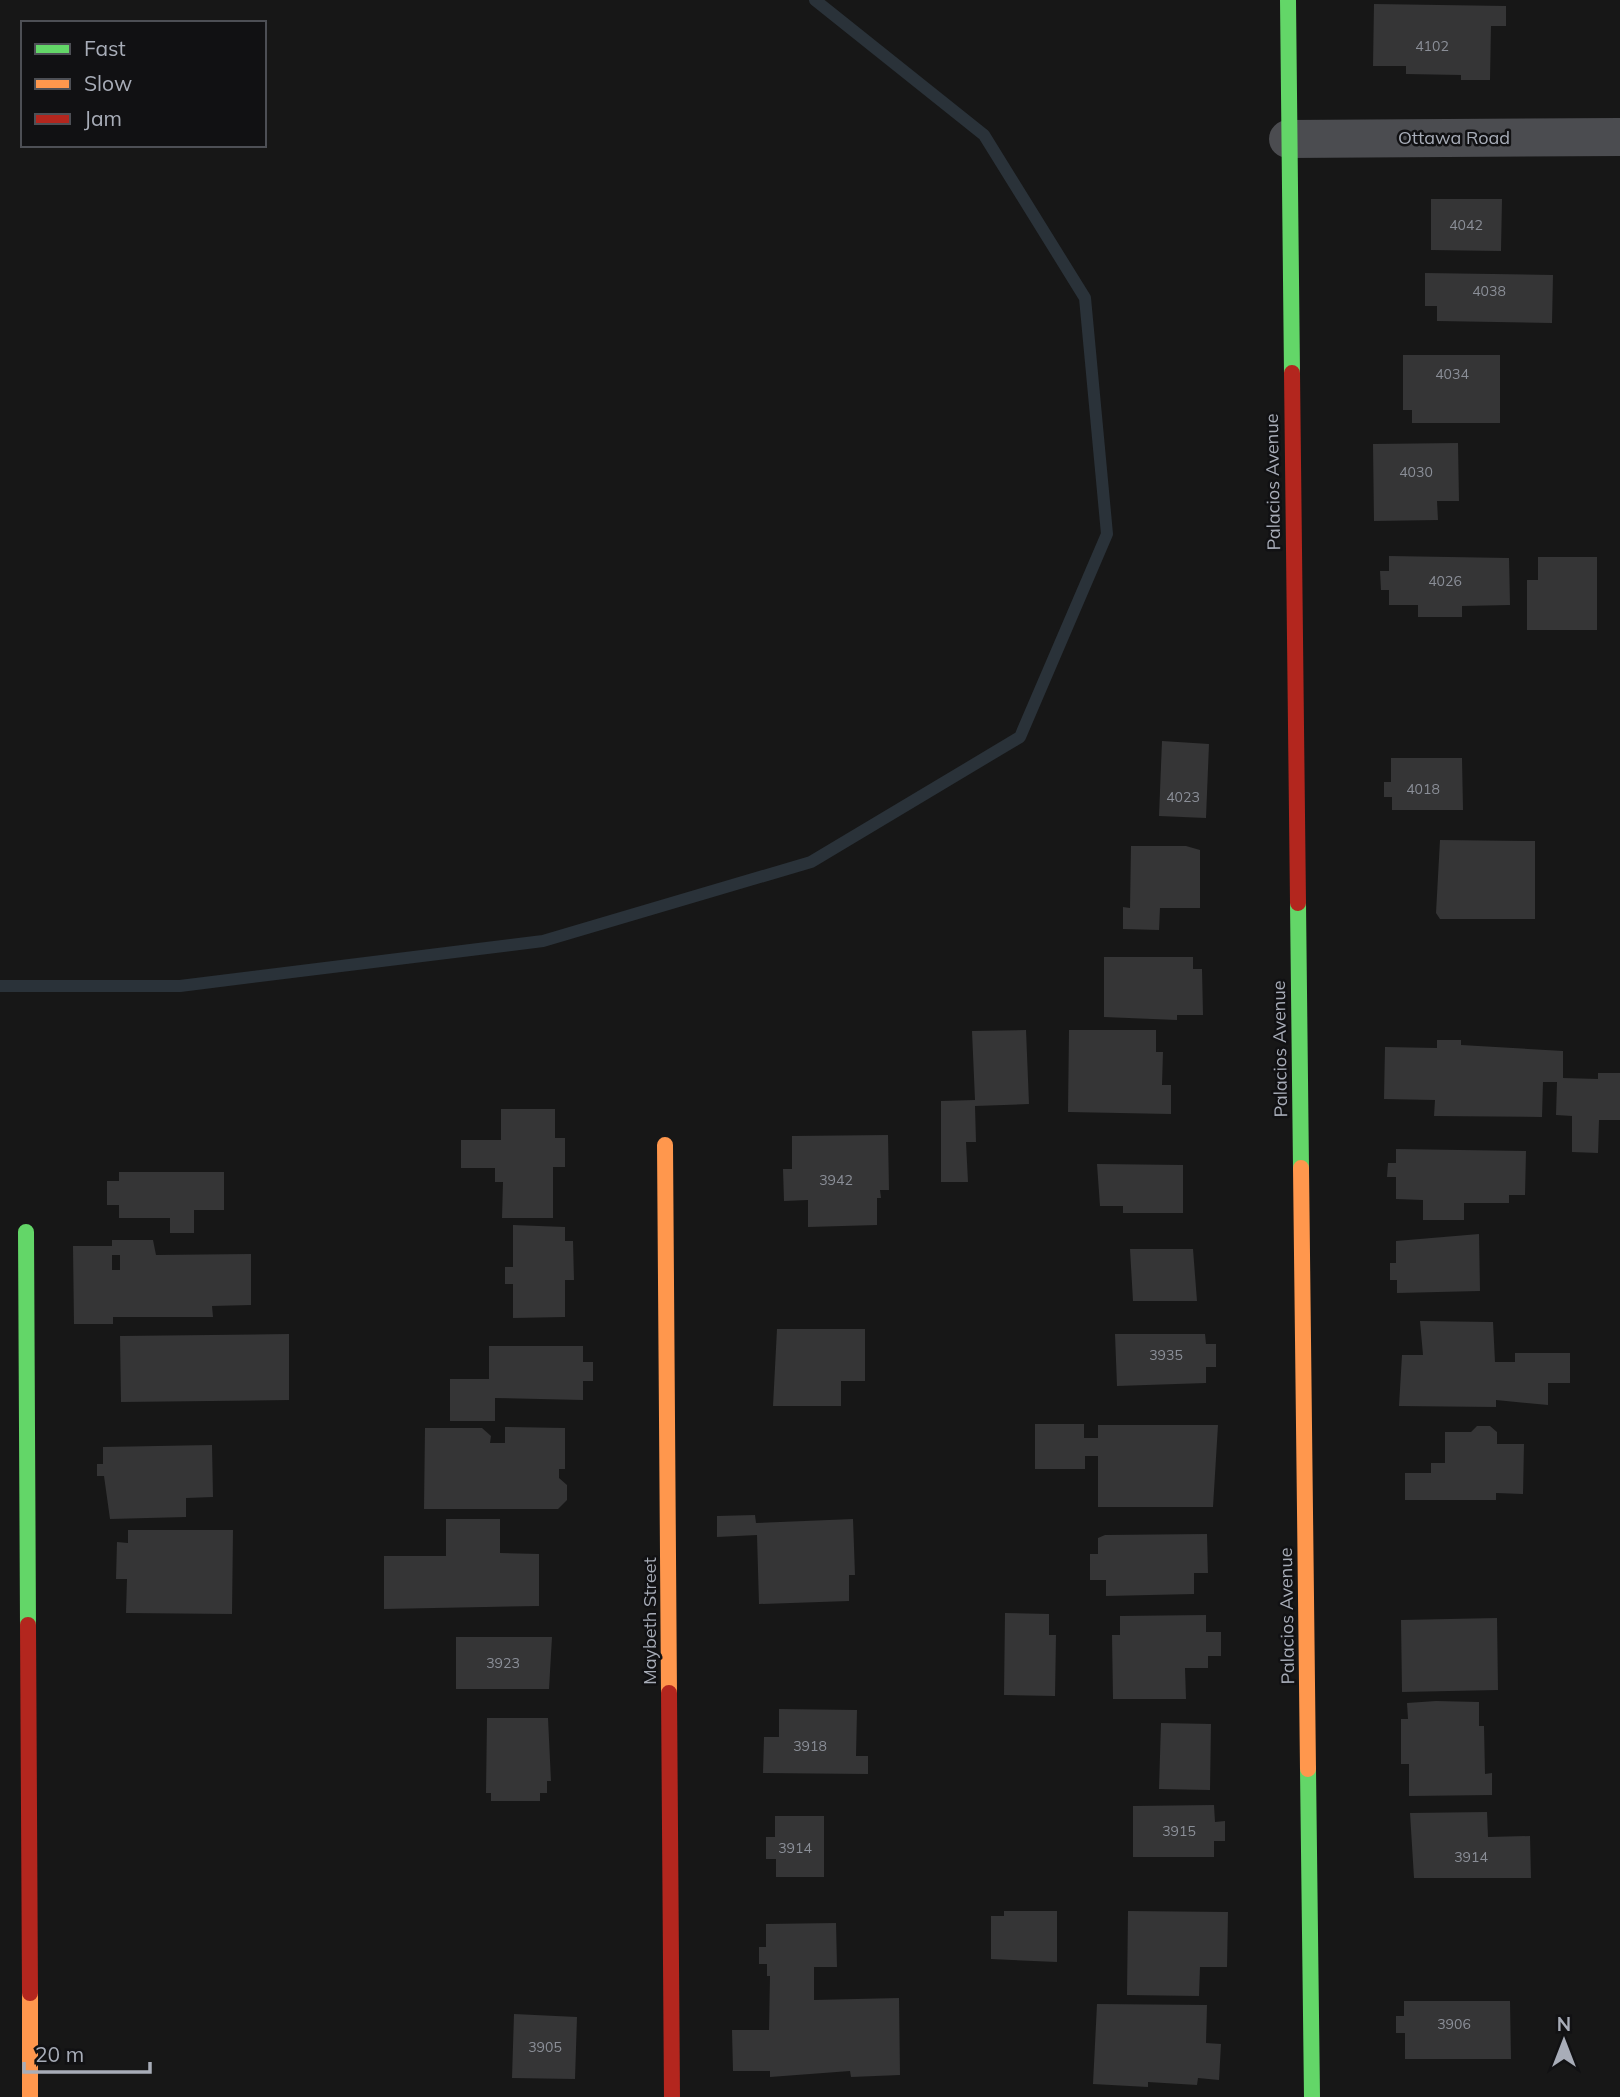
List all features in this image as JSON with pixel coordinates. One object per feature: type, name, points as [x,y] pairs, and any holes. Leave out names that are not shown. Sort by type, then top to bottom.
[{"type":"street","name":"Palacios Avenue","points":[[1288,0],[1312,2097]]},
{"type":"street","name":"Ottawa Road","points":[[1288,139],[1620,137]]},
{"type":"street","name":"Maybeth Street","points":[[665,1145],[672,2097]]},
{"type":"street","points":[[26,1232],[30,2097]]},
{"type":"building","points":[[1374,4],[1506,6],[1506,26],[1491,26],[1490,80],[1461,80],[1461,75],[1406,74],[1406,66],[1373,66]]},
{"type":"building","points":[[1431,199],[1502,199],[1501,251],[1431,250]]},
{"type":"building","points":[[1425,273],[1553,275],[1552,323],[1437,321],[1437,306],[1425,306]]},
{"type":"building","points":[[1403,355],[1500,355],[1500,423],[1412,423],[1412,410],[1403,410]]},
{"type":"building","points":[[1458,443],[1459,501],[1437,501],[1438,520],[1374,521],[1373,444]]},
{"type":"building","points":[[1389,556],[1509,558],[1510,605],[1462,606],[1462,617],[1418,617],[1418,605],[1389,605],[1389,590],[1381,590],[1380,571],[1389,571]]},
{"type":"building","points":[[1538,557],[1597,557],[1597,630],[1527,630],[1527,580],[1538,580]]},
{"type":"building","points":[[1162,741],[1209,744],[1206,818],[1159,816]]},
{"type":"building","points":[[1391,758],[1462,758],[1463,810],[1392,810],[1392,797],[1384,797],[1384,782],[1391,782]]},
{"type":"building","points":[[1440,840],[1535,841],[1535,919],[1440,919],[1436,913]]},
{"type":"building","points":[[1131,846],[1186,846],[1200,850],[1200,908],[1160,908],[1159,930],[1123,929],[1123,907],[1130,908]]},
{"type":"building","points":[[1104,957],[1193,957],[1193,969],[1202,969],[1203,1015],[1177,1015],[1177,1020],[1104,1017]]},
{"type":"building","points":[[1026,1030],[1029,1104],[975,1106],[976,1142],[966,1142],[968,1182],[941,1182],[941,1101],[975,1100],[972,1031]]},
{"type":"building","points":[[1069,1030],[1156,1030],[1156,1052],[1163,1052],[1162,1085],[1171,1085],[1171,1114],[1068,1112]]},
{"type":"building","points":[[1437,1040],[1461,1040],[1461,1045],[1563,1051],[1563,1078],[1598,1079],[1598,1073],[1620,1073],[1620,1120],[1599,1120],[1598,1153],[1572,1152],[1572,1116],[1556,1115],[1557,1082],[1543,1082],[1542,1117],[1434,1116],[1435,1100],[1384,1099],[1385,1047],[1437,1048]]},
{"type":"building","points":[[501,1109],[555,1109],[555,1138],[565,1138],[565,1167],[553,1167],[553,1218],[502,1218],[503,1182],[495,1182],[495,1168],[461,1168],[461,1140],[501,1140]]},
{"type":"building","points":[[888,1135],[889,1190],[880,1190],[881,1198],[877,1198],[877,1225],[808,1227],[808,1200],[784,1201],[783,1169],[792,1169],[792,1136]]},
{"type":"building","points":[[1396,1149],[1526,1151],[1525,1195],[1509,1195],[1509,1203],[1464,1203],[1464,1220],[1423,1220],[1423,1200],[1396,1199],[1396,1177],[1387,1177],[1388,1163],[1396,1163]]},
{"type":"building","points":[[1097,1164],[1183,1165],[1183,1213],[1123,1213],[1123,1206],[1100,1206]]},
{"type":"building","points":[[119,1172],[224,1172],[224,1210],[194,1210],[194,1233],[170,1233],[170,1218],[119,1218],[119,1205],[107,1205],[107,1181],[119,1181]]},
{"type":"building","points":[[513,1225],[565,1227],[565,1241],[573,1241],[574,1280],[565,1280],[565,1317],[513,1318],[513,1284],[505,1284],[505,1267],[513,1267]]},
{"type":"building","points":[[1479,1234],[1480,1291],[1397,1293],[1397,1280],[1390,1280],[1390,1263],[1396,1263],[1396,1241]]},
{"type":"building","points":[[112,1240],[153,1240],[156,1255],[251,1254],[251,1305],[212,1306],[213,1317],[113,1317],[113,1324],[74,1324],[73,1246],[112,1246]],"holes":[[[112,1255],[120,1255],[120,1270],[112,1270]]]},
{"type":"building","points":[[1130,1249],[1193,1249],[1197,1301],[1133,1301]]},
{"type":"building","points":[[1420,1321],[1493,1322],[1495,1362],[1515,1362],[1515,1353],[1570,1353],[1570,1383],[1548,1383],[1548,1405],[1496,1400],[1496,1407],[1399,1406],[1402,1355],[1423,1355]]},
{"type":"building","points":[[777,1329],[865,1329],[865,1381],[841,1381],[841,1406],[773,1406]]},
{"type":"building","points":[[289,1334],[289,1400],[121,1402],[120,1336]]},
{"type":"building","points":[[1115,1334],[1205,1334],[1206,1344],[1216,1344],[1216,1367],[1206,1367],[1206,1383],[1117,1386]]},
{"type":"building","points":[[489,1346],[583,1346],[583,1362],[593,1362],[593,1381],[583,1381],[583,1400],[495,1398],[495,1421],[450,1421],[450,1379],[489,1379]]},
{"type":"building","points":[[1035,1424],[1084,1424],[1084,1438],[1098,1438],[1098,1425],[1218,1425],[1213,1507],[1098,1507],[1098,1456],[1085,1456],[1085,1469],[1035,1469]]},
{"type":"building","points":[[1477,1426],[1490,1426],[1497,1432],[1497,1444],[1524,1444],[1523,1494],[1496,1493],[1496,1500],[1405,1500],[1405,1473],[1431,1473],[1431,1463],[1445,1463],[1445,1432],[1471,1432]]},
{"type":"building","points":[[505,1427],[565,1428],[565,1469],[559,1469],[559,1478],[567,1485],[567,1500],[558,1509],[424,1509],[425,1428],[482,1428],[491,1436],[490,1443],[505,1443]]},
{"type":"building","points":[[212,1445],[213,1497],[186,1498],[186,1517],[110,1519],[104,1476],[97,1476],[97,1464],[103,1464],[103,1447]]},
{"type":"building","points":[[755,1515],[756,1523],[853,1519],[855,1575],[849,1575],[849,1601],[759,1604],[757,1535],[717,1537],[717,1516]]},
{"type":"building","points":[[446,1519],[500,1519],[500,1553],[539,1554],[539,1606],[384,1609],[384,1556],[446,1556]]},
{"type":"building","points":[[128,1530],[233,1530],[232,1614],[126,1613],[127,1579],[116,1579],[117,1542],[128,1543]]},
{"type":"building","points":[[1207,1534],[1208,1573],[1194,1573],[1194,1594],[1106,1596],[1106,1580],[1090,1580],[1090,1554],[1098,1554],[1098,1538],[1105,1535]]},
{"type":"building","points":[[1005,1613],[1049,1614],[1049,1635],[1056,1635],[1055,1696],[1004,1695]]},
{"type":"building","points":[[1206,1615],[1206,1632],[1221,1632],[1221,1656],[1208,1656],[1208,1668],[1185,1668],[1186,1699],[1113,1699],[1112,1635],[1120,1635],[1120,1616]]},
{"type":"building","points":[[1497,1618],[1498,1690],[1402,1692],[1401,1620]]},
{"type":"building","points":[[456,1637],[552,1637],[549,1689],[456,1689]]},
{"type":"building","points":[[1479,1702],[1479,1726],[1484,1726],[1485,1774],[1492,1773],[1492,1795],[1409,1796],[1409,1764],[1401,1764],[1401,1719],[1408,1719],[1407,1703]]},
{"type":"building","points":[[779,1709],[857,1710],[856,1756],[868,1756],[868,1774],[763,1773],[764,1737],[779,1737]]},
{"type":"building","points":[[487,1718],[548,1718],[551,1781],[547,1781],[547,1793],[540,1793],[540,1801],[491,1801],[491,1793],[486,1793]]},
{"type":"building","points":[[1161,1723],[1211,1724],[1210,1790],[1159,1789]]},
{"type":"building","points":[[1214,1805],[1215,1822],[1225,1821],[1225,1841],[1214,1841],[1214,1857],[1133,1857],[1133,1806]]},
{"type":"building","points":[[1487,1812],[1488,1837],[1530,1836],[1531,1878],[1414,1878],[1410,1813]]},
{"type":"building","points":[[775,1816],[824,1816],[824,1877],[776,1877],[776,1859],[766,1859],[766,1837],[775,1837]]},
{"type":"building","points":[[1004,1911],[1057,1911],[1057,1962],[991,1959],[991,1916],[1004,1916]]},
{"type":"building","points":[[1128,1911],[1228,1912],[1227,1967],[1200,1967],[1199,1996],[1127,1995]]},
{"type":"building","points":[[836,1923],[837,1967],[814,1967],[814,2000],[899,1998],[900,2075],[851,2077],[850,2071],[770,2077],[770,2071],[733,2071],[732,2030],[769,2030],[770,1976],[767,1976],[767,1964],[759,1964],[759,1947],[766,1947],[766,1924]]},
{"type":"building","points":[[1404,2001],[1510,2001],[1511,2059],[1405,2059],[1405,2033],[1396,2033],[1396,2016],[1404,2016]]},
{"type":"building","points":[[1097,2004],[1207,2005],[1206,2043],[1221,2044],[1219,2080],[1198,2078],[1197,2085],[1148,2082],[1148,2087],[1093,2084]]},
{"type":"building","points":[[514,2014],[577,2017],[575,2079],[512,2078]]},
{"type":"waterway","points":[[0,986],[180,986],[543,941],[811,862],[1020,737],[1107,534],[1085,298],[984,135],[815,0]]},
{"type":"traffic: fast","points":[[1288,0],[1292,373]]},
{"type":"traffic: fast","points":[[1298,903],[1301,1168]]},
{"type":"traffic: fast","points":[[26,1232],[28,1625]]},
{"type":"traffic: fast","points":[[1308,1769],[1312,2097]]},
{"type":"traffic: slow","points":[[665,1145],[669,1693]]},
{"type":"traffic: slow","points":[[1301,1168],[1308,1769]]},
{"type":"traffic: slow","points":[[30,1993],[30,2097]]},
{"type":"traffic: jam","points":[[1292,373],[1298,903]]},
{"type":"traffic: jam","points":[[28,1625],[30,1993]]},
{"type":"traffic: jam","points":[[669,1693],[672,2097]]}]
